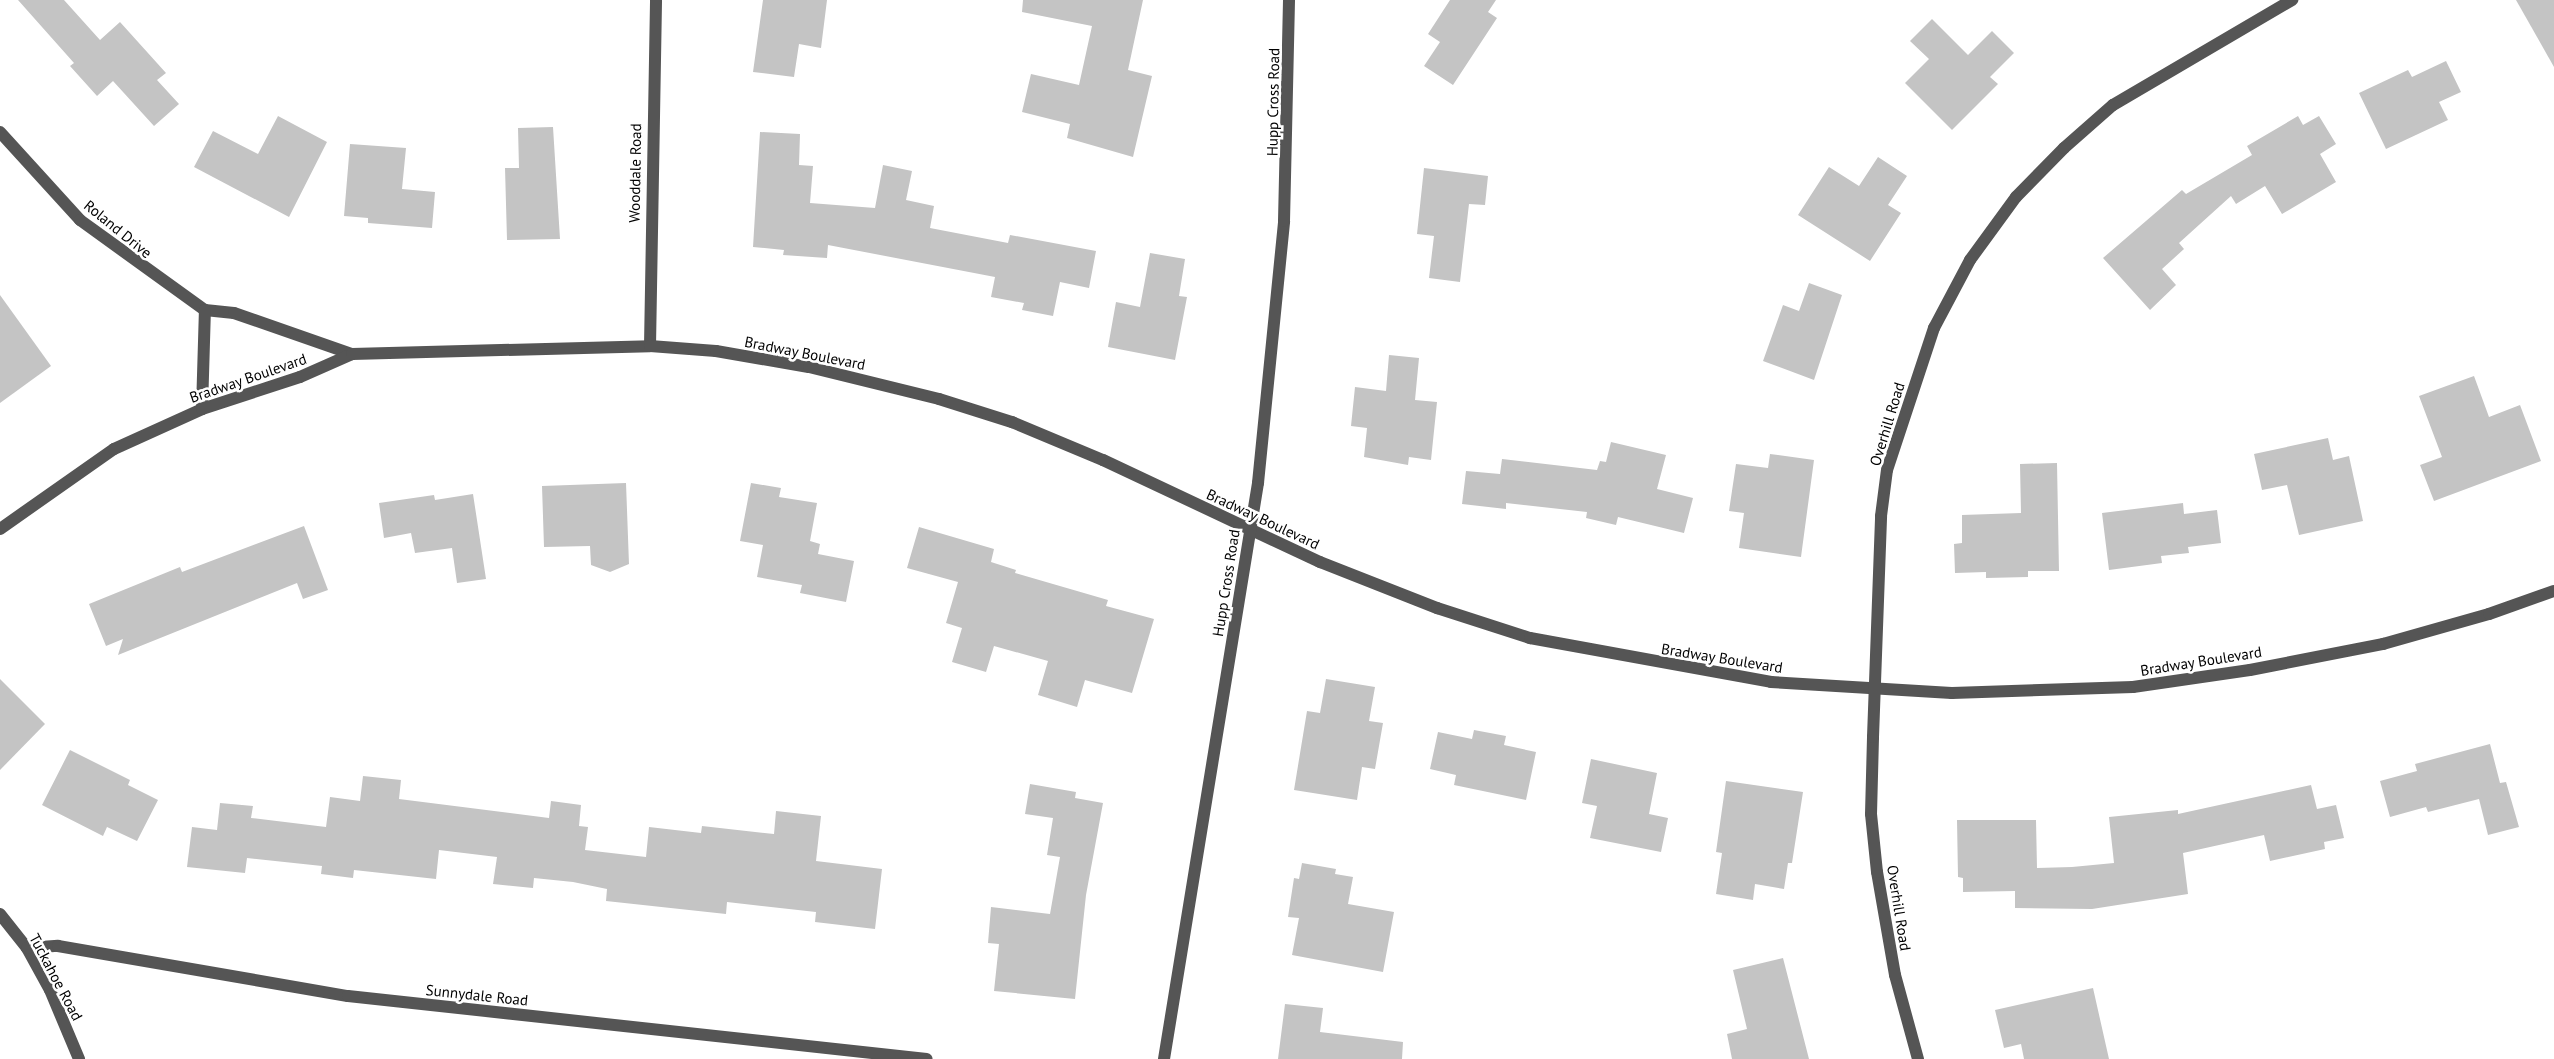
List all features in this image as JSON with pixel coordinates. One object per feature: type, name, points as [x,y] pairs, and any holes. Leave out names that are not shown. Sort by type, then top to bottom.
[{"type":"street","name":"Wooddale Road","points":[[650,346],[656,0]]},
{"type":"street","name":"Hupp Cross Road","points":[[1164,1059],[1251,528],[1284,221],[1289,0]]},
{"type":"street","name":"Overhill Road","points":[[1918,1059],[1895,975],[1877,872],[1871,814],[1881,516],[1887,470],[1934,328],[1970,260],[2016,197],[2113,105],[2292,0]]},
{"type":"street","name":"Roland Drive","points":[[0,132],[80,220],[205,310],[263,322],[352,354]]},
{"type":"street","points":[[202,409],[205,310]]},
{"type":"street","name":"Bradway Boulevard","points":[[0,529],[114,449],[202,409],[300,377],[352,354],[650,346],[716,351],[809,367],[939,399],[1012,422],[1251,528],[1320,562],[1437,608],[1530,638],[1750,679],[1875,691],[2019,693],[2133,687],[2194,679],[2383,644],[2489,614],[2554,591]]},
{"type":"street","name":"Tuckahoe Road","points":[[0,914],[27,948],[50,990],[79,1059]]},
{"type":"street","name":"Sunnydale Road","points":[[27,948],[58,946],[348,996],[927,1059]]},
{"type":"building","points":[[18,0],[64,0],[100,40],[120,22],[166,73],[157,80],[179,104],[154,126],[113,81],[97,96],[70,66],[74,63]]},
{"type":"building","points":[[763,0],[827,0],[821,48],[799,44],[794,77],[753,72]]},
{"type":"building","points":[[1023,0],[1143,0],[1128,70],[1152,76],[1133,157],[1067,138],[1070,124],[1022,112],[1031,74],[1079,85],[1092,26],[1022,12]]},
{"type":"building","points":[[1450,0],[1496,0],[1488,12],[1497,18],[1453,85],[1424,66],[1440,42],[1428,34]]},
{"type":"building","points":[[2516,0],[2554,0],[2554,67]]},
{"type":"building","points":[[1932,19],[1968,55],[1992,31],[2014,53],[1990,77],[1998,84],[1952,130],[1905,83],[1929,59],[1910,41]]},
{"type":"building","points":[[2446,61],[2461,92],[2439,102],[2448,120],[2386,149],[2359,93],[2408,70],[2412,77]]},
{"type":"building","points":[[278,116],[327,142],[289,217],[194,167],[213,131],[258,154]]},
{"type":"building","points":[[2298,116],[2303,125],[2319,116],[2336,144],[2320,154],[2336,182],[2282,214],[2265,186],[2236,204],[2231,196],[2179,243],[2184,249],[2162,269],[2176,285],[2150,310],[2103,258],[2182,190],[2186,194],[2252,155],[2247,146]]},
{"type":"building","points":[[553,127],[560,239],[507,240],[505,168],[519,168],[518,128]]},
{"type":"building","points":[[760,132],[800,134],[799,165],[813,166],[810,203],[875,208],[883,165],[912,171],[906,200],[934,206],[930,228],[1008,243],[1010,235],[1096,251],[1089,288],[1060,282],[1053,316],[1022,310],[1024,303],[991,297],[995,277],[828,245],[827,258],[783,255],[784,250],[753,247]]},
{"type":"building","points":[[350,144],[406,148],[402,189],[435,192],[432,228],[368,223],[368,218],[344,216]]},
{"type":"building","points":[[1878,157],[1907,176],[1888,205],[1901,213],[1870,261],[1798,215],[1829,167],[1859,186]]},
{"type":"building","points":[[1424,168],[1488,176],[1485,205],[1469,204],[1460,282],[1429,278],[1434,236],[1417,234]]},
{"type":"building","points":[[1150,253],[1185,259],[1179,296],[1187,297],[1175,360],[1108,347],[1116,302],[1140,307]]},
{"type":"building","points":[[1809,283],[1842,295],[1814,380],[1763,361],[1783,305],[1799,311]]},
{"type":"building","points":[[0,295],[51,366],[0,403]]},
{"type":"building","points":[[1389,355],[1419,358],[1415,400],[1437,402],[1431,460],[1409,457],[1408,465],[1364,457],[1367,428],[1351,426],[1355,387],[1386,391]]},
{"type":"building","points":[[2474,376],[2489,417],[2520,405],[2541,461],[2434,501],[2420,465],[2442,457],[2419,396]]},
{"type":"building","points":[[2328,438],[2333,460],[2349,456],[2363,521],[2299,535],[2287,485],[2262,490],[2254,454]]},
{"type":"building","points":[[1611,442],[1666,455],[1657,489],[1693,498],[1684,533],[1618,517],[1616,525],[1586,518],[1587,512],[1506,503],[1506,509],[1462,504],[1466,471],[1500,474],[1502,459],[1597,470],[1600,461],[1606,462]]},
{"type":"building","points":[[1770,454],[1814,460],[1801,557],[1739,548],[1744,513],[1729,511],[1736,464],[1768,468]]},
{"type":"building","points":[[2057,463],[2059,571],[2028,571],[2028,577],[1986,578],[1986,572],[1955,573],[1954,544],[1962,543],[1962,515],[2021,513],[2020,464]]},
{"type":"building","points":[[626,483],[629,564],[610,572],[591,565],[590,546],[544,547],[542,486]]},
{"type":"building","points":[[751,483],[781,488],[779,497],[817,503],[810,541],[820,544],[818,554],[854,561],[846,602],[800,593],[802,585],[757,577],[763,545],[740,541]]},
{"type":"building","points":[[473,494],[486,579],[457,583],[452,548],[415,553],[411,533],[384,538],[379,503],[434,495],[435,500]]},
{"type":"building","points":[[2183,503],[2184,514],[2217,510],[2221,543],[2188,547],[2189,553],[2161,556],[2162,563],[2109,570],[2102,513]]},
{"type":"building","points":[[304,526],[328,590],[303,599],[297,583],[118,655],[123,639],[106,646],[89,604],[180,567],[182,572]]},
{"type":"building","points":[[919,527],[994,549],[991,562],[1016,570],[1015,573],[1108,600],[1106,606],[1154,619],[1132,693],[1085,680],[1077,707],[1038,695],[1048,661],[994,646],[986,672],[952,662],[962,628],[946,623],[958,582],[907,568]]},
{"type":"building","points":[[0,679],[45,724],[0,770]]},
{"type":"building","points":[[1326,679],[1375,687],[1369,721],[1383,723],[1375,769],[1362,767],[1357,800],[1294,790],[1307,711],[1320,713]]},
{"type":"building","points":[[1474,730],[1506,736],[1504,745],[1536,752],[1526,800],[1454,785],[1456,775],[1430,769],[1438,732],[1472,739]]},
{"type":"building","points":[[2490,744],[2500,783],[2506,782],[2519,827],[2488,835],[2479,799],[2428,812],[2426,807],[2390,817],[2380,781],[2417,771],[2415,764]]},
{"type":"building","points":[[70,750],[130,780],[128,785],[158,800],[137,841],[107,827],[103,836],[42,805]]},
{"type":"building","points":[[1591,759],[1657,773],[1649,814],[1668,818],[1661,852],[1590,838],[1597,806],[1582,803]]},
{"type":"building","points":[[363,776],[401,780],[399,799],[549,818],[551,801],[581,805],[579,826],[588,827],[585,850],[646,857],[649,827],[701,833],[702,826],[774,834],[776,811],[821,816],[816,861],[882,869],[875,929],[815,922],[816,912],[727,902],[726,914],[606,901],[607,889],[573,882],[534,878],[533,888],[493,884],[497,857],[439,850],[436,879],[354,870],[353,878],[321,874],[322,866],[247,858],[245,873],[187,867],[192,827],[217,830],[220,803],[253,806],[251,818],[326,827],[330,797],[360,801]]},
{"type":"building","points":[[1726,781],[1803,792],[1792,863],[1788,863],[1784,889],[1755,884],[1753,900],[1716,894],[1722,853],[1716,852]]},
{"type":"building","points":[[1030,784],[1076,792],[1075,798],[1103,803],[1086,895],[1075,999],[994,991],[999,944],[988,943],[991,907],[1050,914],[1060,857],[1047,855],[1053,818],[1025,814]]},
{"type":"building","points":[[2311,785],[2317,809],[2336,805],[2344,838],[2324,842],[2325,849],[2270,861],[2264,835],[2183,853],[2188,894],[2092,909],[2015,908],[2015,891],[1963,892],[1963,878],[1958,877],[1957,820],[2036,820],[2037,868],[2114,863],[2109,817],[2178,810],[2178,814]]},
{"type":"building","points":[[1302,863],[1336,869],[1335,874],[1353,877],[1348,904],[1394,912],[1383,972],[1292,955],[1299,918],[1288,917],[1294,878],[1299,879]]},
{"type":"building","points":[[1783,958],[1809,1059],[1732,1059],[1727,1034],[1747,1029],[1733,970]]},
{"type":"building","points":[[2093,988],[2109,1059],[2024,1059],[2021,1044],[2004,1048],[1995,1010]]},
{"type":"building","points":[[1285,1004],[1323,1008],[1320,1032],[1403,1042],[1402,1059],[1278,1059]]}]
